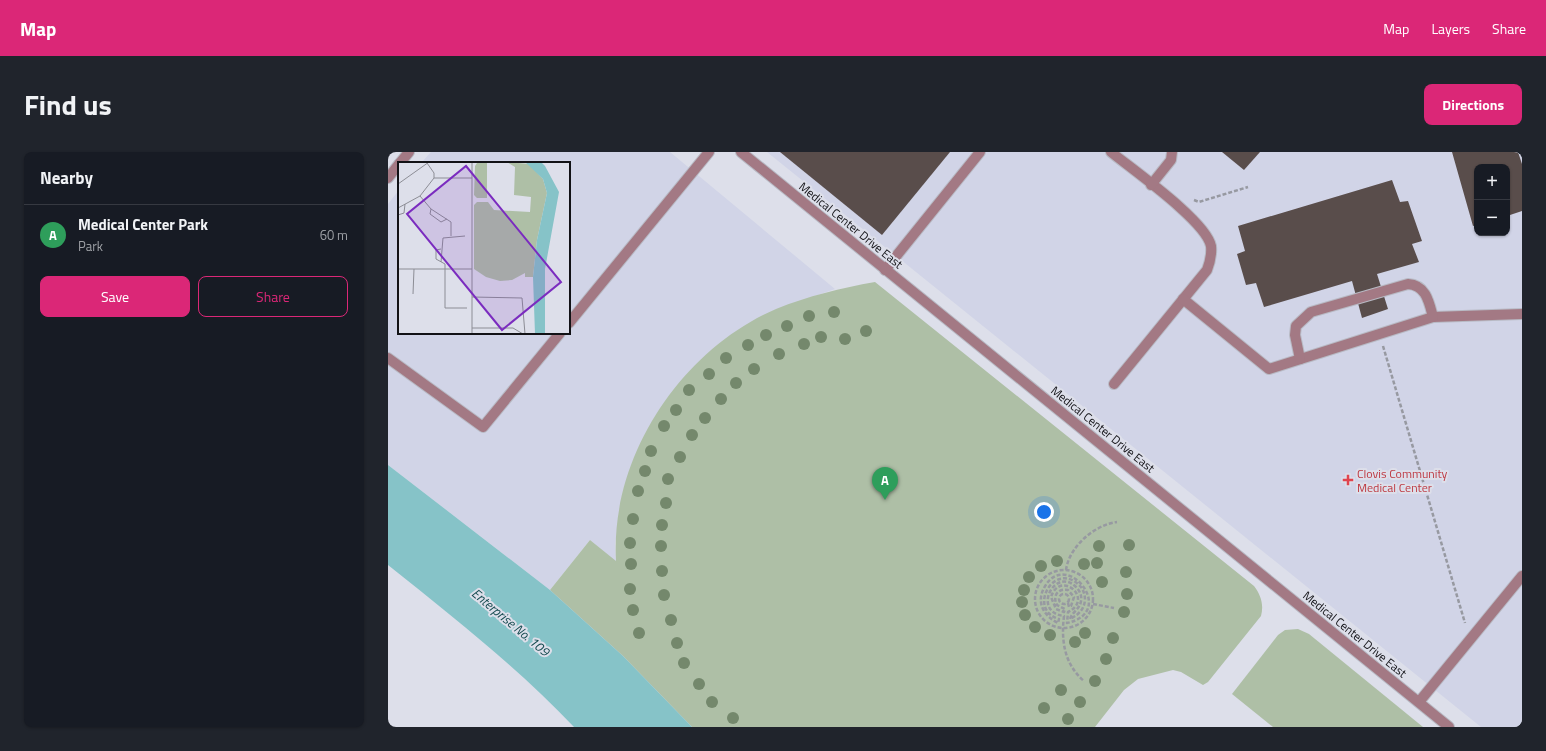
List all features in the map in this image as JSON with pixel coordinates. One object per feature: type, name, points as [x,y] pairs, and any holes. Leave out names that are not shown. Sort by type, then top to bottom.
[{"type":"street","points":[[402,162],[409,152]]},
{"type":"street","points":[[570,321],[709,152]]},
{"type":"street","name":"Medical Center Drive East","points":[[741,152],[1449,727]]},
{"type":"street","points":[[885,270],[980,152]]},
{"type":"street","points":[[1111,152],[1200,226],[1211,245],[1210,261],[1207,270],[1114,384]]},
{"type":"street","points":[[1151,185],[1171,160],[1172,152]]},
{"type":"street","points":[[388,178],[398,166]]},
{"type":"street","points":[[1300,360],[1295,336],[1296,326],[1311,312],[1408,284],[1414,284],[1424,291],[1428,297],[1433,317]]},
{"type":"street","points":[[1183,299],[1269,369],[1433,317],[1522,314]]},
{"type":"street","points":[[388,358],[483,427],[559,334]]},
{"type":"street","points":[[1419,702],[1522,576]]},
{"type":"path","points":[[1189,196],[1199,202],[1248,187]]},
{"type":"path","points":[[1379,334],[1470,640]]},
{"type":"path","points":[[1066,570],[1069,559],[1074,550],[1088,536],[1104,526],[1117,522]]},
{"type":"path","points":[[1066,570],[1076,572],[1084,578],[1091,590],[1093,604],[1090,613],[1084,621],[1075,626],[1062,628],[1048,624],[1040,617],[1036,609],[1034,599],[1036,590],[1041,581],[1048,575],[1057,571],[1066,570]]},
{"type":"path","points":[[1068,602],[1061,602],[1059,600],[1061,595],[1068,595],[1069,607],[1071,606],[1074,597],[1068,590],[1062,589],[1056,593],[1055,599],[1060,607],[1065,609],[1064,612],[1056,609],[1051,597],[1055,590],[1063,586],[1067,586],[1075,590],[1078,603],[1076,607],[1068,612],[1067,623],[1074,621],[1086,610],[1089,603],[1085,587],[1080,581],[1065,575],[1050,580],[1042,592],[1042,608],[1046,614],[1058,622],[1059,619],[1051,615],[1044,603],[1046,590],[1050,584],[1055,580],[1069,579],[1075,581],[1083,592],[1084,605],[1076,616],[1070,619],[1071,614],[1079,607],[1081,602],[1079,590],[1076,586],[1065,582],[1059,583],[1050,589],[1048,599],[1049,605],[1055,613],[1064,616],[1062,628],[1065,652],[1073,669],[1084,680]]},
{"type":"path","points":[[1093,604],[1114,608]]},
{"type":"shaded area","points":[[431,152],[670,152],[835,289],[775,310],[729,337],[655,416],[645,435],[636,454],[620,509],[615,544],[616,562],[590,540],[550,590],[388,465],[388,204],[398,191],[398,334],[570,334],[570,162],[422,162]]},
{"type":"shaded area","name":"Clovis Community Medical Center","points":[[767,152],[1522,152],[1522,727],[1481,727]]},
{"type":"green space","points":[[875,282],[1254,586],[1261,600],[1261,616],[1208,682],[1203,685],[1181,672],[1173,670],[1138,679],[1124,690],[1095,727],[692,727],[623,656],[550,590],[590,540],[616,561],[617,522],[625,484],[639,446],[658,411],[682,379],[710,351],[742,327],[776,309],[825,293]]},
{"type":"green space","points":[[1298,629],[1309,634],[1423,727],[1273,727],[1232,694],[1278,635],[1285,630]]},
{"type":"water","name":"Enterprise No. 109","points":[[388,465],[550,590],[623,656],[692,727],[574,727],[553,705],[507,663],[388,565]]},
{"type":"building","points":[[780,152],[950,152],[882,235]]},
{"type":"building","points":[[1222,152],[1260,152],[1244,170]]},
{"type":"building","points":[[1452,152],[1518,152],[1522,164],[1522,211],[1510,215],[1510,164],[1474,164],[1473,226]]},
{"type":"building","points":[[1392,180],[1400,202],[1408,201],[1422,241],[1412,244],[1419,262],[1377,274],[1388,309],[1362,318],[1352,281],[1264,307],[1256,283],[1246,285],[1237,254],[1245,251],[1238,226]]},
{"type":"place","name":"Clovis Community Medical Center","points":[[1348,480]]},
{"type":"place","name":"Medical Center Park","points":[[885,500]]}]
